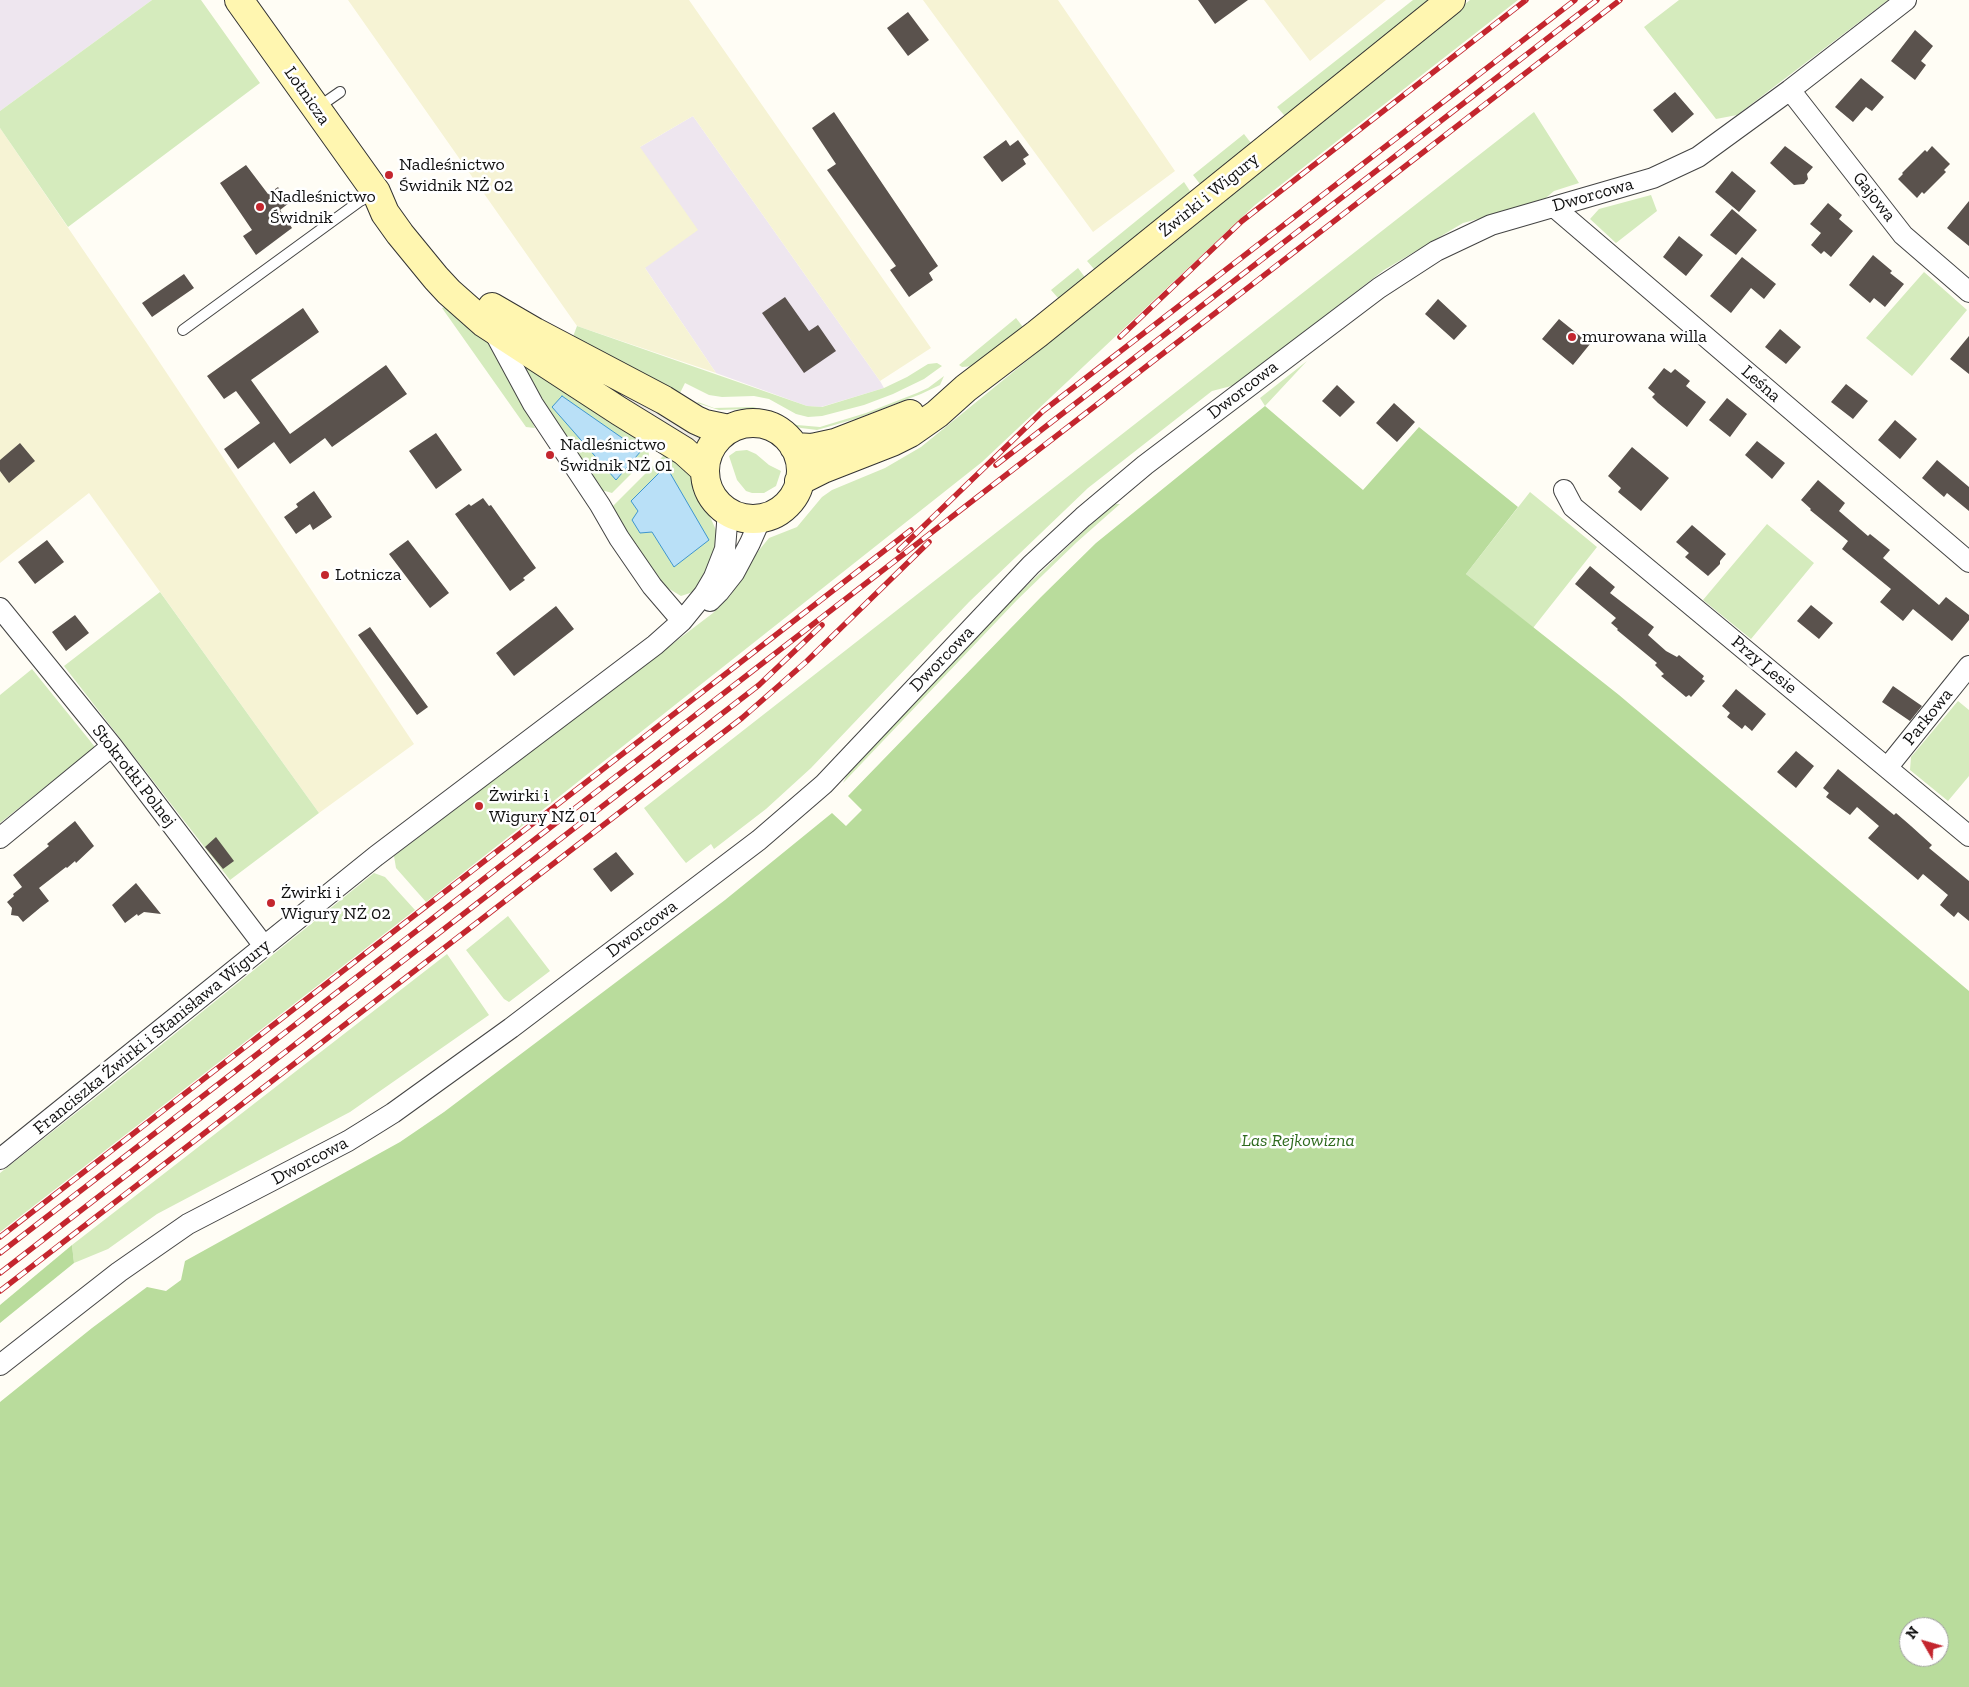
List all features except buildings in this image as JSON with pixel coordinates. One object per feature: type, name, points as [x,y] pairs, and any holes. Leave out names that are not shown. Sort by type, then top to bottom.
[{"type":"main road","name":"Lotnicza","points":[[239,0],[376,192],[391,206],[445,269],[476,296],[499,312],[696,420],[729,429]]},
{"type":"main road","name":"Żwirki i Wigury","points":[[799,481],[910,433],[937,414],[966,388],[1038,334],[1451,0]]},
{"type":"main road","name":"Lotnicza","points":[[376,192],[385,213],[414,253],[467,309],[492,328],[619,412],[684,451],[705,470]]},
{"type":"main road","name":"Żwirki i Wigury","points":[[794,448],[812,448],[849,438],[907,416],[966,388]]},
{"type":"main road","points":[[747,424],[766,425],[782,433],[794,448],[800,464],[799,481],[794,494],[785,505],[774,513],[761,518],[744,517],[728,512],[711,494],[707,485],[706,459],[713,444],[729,429],[747,424]]},
{"type":"street","name":"Dworcowa","points":[[0,1365],[119,1272],[188,1224],[348,1141],[393,1113],[511,1028],[759,840],[824,784],[1031,565],[1083,517],[1145,465],[1310,338],[1379,288],[1436,251],[1490,225],[1653,178],[1686,164],[1790,90],[1906,0]]},
{"type":"street","name":"Gajowa","points":[[1790,90],[1903,234],[1969,292]]},
{"type":"street","name":"Leśna","points":[[1554,206],[1969,562]]},
{"type":"street","points":[[492,328],[533,404],[610,523],[652,586],[682,621]]},
{"type":"street","name":"Przy Lesie","points":[[1564,490],[1573,507],[1969,836]]},
{"type":"street","points":[[682,621],[704,594],[718,568],[725,549],[728,512]]},
{"type":"street","points":[[682,621],[706,604],[726,584],[742,558],[761,518]]},
{"type":"street","name":"Stokrotki Polnej","points":[[0,608],[112,746],[264,946]]},
{"type":"street","name":"Franciszka Żwirki i Stanisława Wigury","points":[[0,1159],[370,861],[655,645],[682,621]]},
{"type":"street","name":"Parkowa","points":[[1887,768],[1969,666]]},
{"type":"street","points":[[0,838],[112,746]]},
{"type":"lane","points":[[316,109],[340,92]]},
{"type":"lane","points":[[183,330],[360,201],[376,192]]},
{"type":"shaded area","points":[[0,0],[152,0],[0,111]]},
{"type":"shaded area","points":[[348,0],[689,0],[931,348],[880,381],[693,116],[640,147],[698,230],[645,268],[716,373],[577,326]]},
{"type":"shaded area","points":[[923,0],[1058,0],[1175,171],[1093,232]]},
{"type":"shaded area","points":[[1264,0],[1386,0],[1310,61]]},
{"type":"shaded area","points":[[693,116],[884,388],[821,407],[807,406],[716,373],[645,268],[640,147]]},
{"type":"shaded area","points":[[0,128],[146,342],[414,744],[319,813],[89,493],[0,563]]},
{"type":"shaded area","points":[[553,353],[703,439],[699,446],[549,358]]},
{"type":"green space","points":[[152,0],[201,0],[260,83],[68,227],[0,128],[0,111]]},
{"type":"green space","points":[[1413,0],[1433,0],[1291,115],[1284,115],[1277,107]]},
{"type":"green space","points":[[1470,0],[1518,0],[1255,205],[982,462],[426,902],[396,868],[394,856],[713,613],[730,596],[751,560],[769,538],[797,527],[822,497],[832,490],[885,468],[921,447]]},
{"type":"green space","points":[[1679,0],[1888,0],[1737,115],[1716,119],[1644,27]]},
{"type":"green space","points":[[1534,112],[1579,183],[1554,191],[1541,202],[1463,223],[1384,270],[1235,385],[1212,391],[1088,488],[969,602],[811,768],[766,809],[714,849],[711,844],[686,863],[644,808]]},
{"type":"green space","points":[[1244,134],[1251,143],[1249,149],[1205,184],[1200,184],[1193,175]]},
{"type":"green space","points":[[1184,182],[1190,191],[1190,196],[1101,270],[1094,269],[1087,261]]},
{"type":"green space","points":[[1651,195],[1657,211],[1616,243],[1590,219],[1599,209]]},
{"type":"green space","points":[[1078,268],[1084,276],[1084,282],[1063,299],[1058,298],[1051,290]]},
{"type":"green space","points":[[1924,272],[1967,310],[1912,376],[1866,338]]},
{"type":"green space","points":[[447,306],[482,331],[503,362],[535,428],[526,427],[442,308]]},
{"type":"green space","points":[[1016,318],[1023,327],[1022,332],[974,366],[962,367],[959,365]]},
{"type":"green space","points":[[577,326],[807,406],[822,407],[884,388],[928,364],[937,363],[942,366],[924,379],[893,394],[864,405],[822,416],[808,417],[796,414],[769,399],[754,396],[722,397],[709,395],[685,383],[680,393],[571,342]]},
{"type":"green space","points":[[515,350],[650,444],[648,446],[649,456],[612,493],[605,491],[601,493],[553,421]]},
{"type":"green space","points":[[1307,361],[1265,406],[1260,398]]},
{"type":"green space","points":[[944,376],[940,385],[921,394],[855,419],[817,430],[791,425],[761,410],[719,410],[697,403],[714,408],[753,407],[765,410],[797,425],[820,427],[866,413],[917,393],[928,388]]},
{"type":"green space","name":"Las Rejkowizna","points":[[1265,406],[1363,490],[1419,427],[1518,507],[1466,574],[1619,695],[1969,991],[1969,1687],[0,1687],[0,1402],[92,1328],[147,1287],[166,1291],[181,1280],[185,1261],[400,1142],[444,1112],[725,900],[832,813],[846,826],[862,810],[848,796],[1096,543]]},
{"type":"green space","points":[[747,450],[781,471],[776,486],[764,493],[746,491],[737,480],[729,456],[736,451]]},
{"type":"green space","points":[[665,454],[684,468],[693,479],[716,530],[717,546],[712,565],[696,591],[681,596],[666,587],[610,509]]},
{"type":"green space","points":[[1530,492],[1597,547],[1533,628],[1466,574]]},
{"type":"green space","points":[[1120,504],[1077,542],[1017,600],[843,783],[849,771],[1014,598],[1109,507]]},
{"type":"green space","points":[[1767,524],[1814,563],[1751,639],[1703,600]]},
{"type":"green space","points":[[160,592],[319,813],[230,880],[64,666]]},
{"type":"green space","points":[[32,669],[95,747],[0,823],[0,695]]},
{"type":"green space","points":[[1958,701],[1969,710],[1969,776],[1948,801],[1910,770],[1911,757]]},
{"type":"green space","points":[[374,873],[385,877],[415,910],[0,1232],[0,1173]]},
{"type":"green space","points":[[508,916],[550,971],[509,1002],[504,999],[466,950]]},
{"type":"green space","points":[[447,954],[489,1015],[350,1112],[157,1214],[108,1249],[74,1263],[72,1245]]},
{"type":"green space","points":[[72,1245],[74,1263],[0,1323],[0,1305]]},
{"type":"water","points":[[562,396],[641,451],[616,480],[552,407]]},
{"type":"water","points":[[666,466],[709,540],[674,567],[652,532],[640,533],[632,520],[638,511],[631,501]]},
{"type":"railway","points":[[1120,337],[1242,221],[1526,0]]},
{"type":"railway","points":[[899,550],[1043,411],[1575,0]]},
{"type":"railway","points":[[996,465],[1597,0]]},
{"type":"railway","points":[[0,1253],[1620,0]]},
{"type":"railway","points":[[0,1237],[911,530]]},
{"type":"railway","points":[[0,1291],[742,718],[807,661],[929,542]]},
{"type":"railway","points":[[0,1273],[759,685],[822,625]]},
{"type":"place","name":"Nadleśnictwo Świdnik NŻ 02","points":[[389,175]]},
{"type":"place","name":"Nadleśnictwo Świdnik","points":[[260,207]]},
{"type":"place","name":"murowana willa","points":[[1572,337]]},
{"type":"place","name":"Nadleśnictwo Świdnik NŻ 01","points":[[550,455]]},
{"type":"place","name":"Lotnicza","points":[[325,575]]},
{"type":"place","name":"Żwirki i Wigury NŻ 01","points":[[479,806]]},
{"type":"place","name":"Żwirki i Wigury NŻ 02","points":[[271,903]]}]
